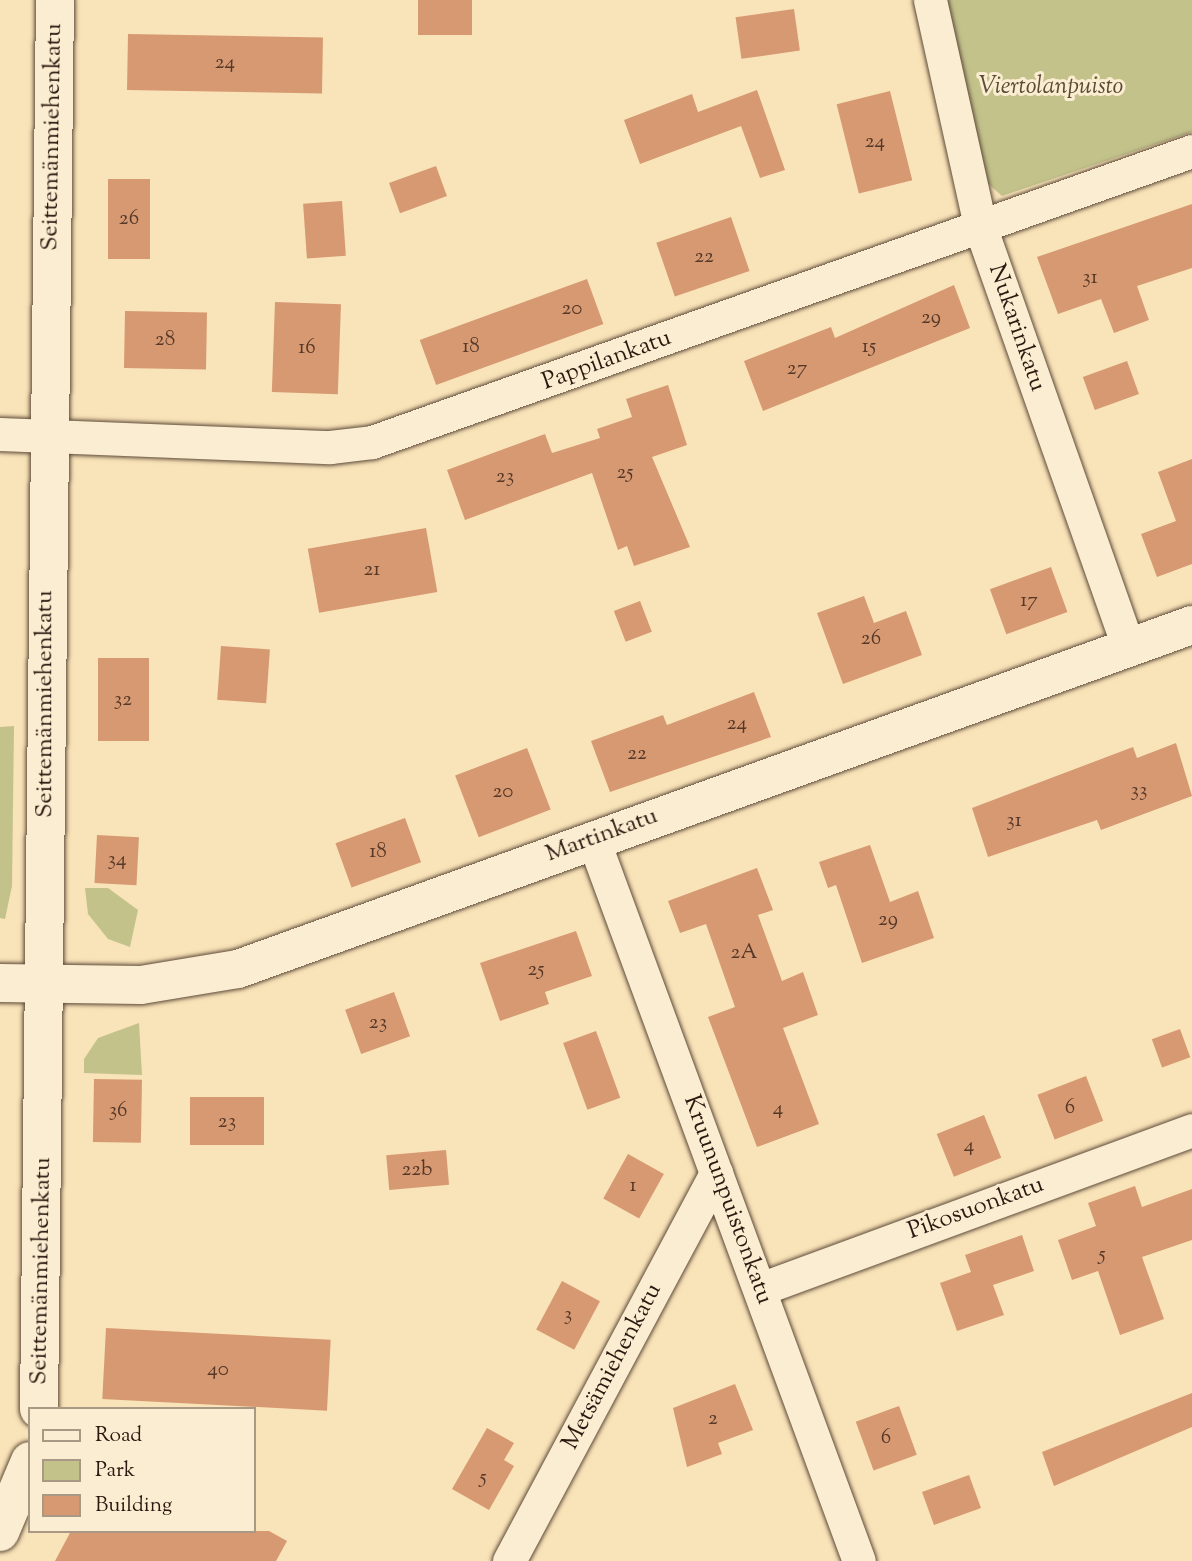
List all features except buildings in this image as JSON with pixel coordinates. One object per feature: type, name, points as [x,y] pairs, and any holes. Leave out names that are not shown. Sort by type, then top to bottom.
[{"type":"street","name":"Seittemänmiehenkatu","points":[[39,1407],[55,0]]},
{"type":"street","name":"Nukarinkatu","points":[[930,0],[980,226],[1129,648]]},
{"type":"street","name":"Pappilankatu","points":[[0,434],[331,447],[372,442],[1192,151]]},
{"type":"street","name":"Martinkatu","points":[[0,983],[45,986],[141,985],[238,969],[1192,625]]},
{"type":"street","name":"Kruununpuistonkatu","points":[[593,839],[859,1561]]},
{"type":"street","name":"Pikosuonkatu","points":[[760,1289],[1192,1130]]},
{"type":"street","name":"Metsämiehenkatu","points":[[509,1561],[716,1173]]},
{"type":"street","points":[[0,1532],[28,1466]]},
{"type":"green space","name":"Viertolanpuisto","points":[[945,0],[1192,0],[1192,132],[1002,196],[986,182]]},
{"type":"green space","points":[[14,726],[12,886],[5,919],[0,918],[0,727]]},
{"type":"green space","points":[[85,888],[108,888],[138,910],[130,947],[108,939],[88,914]]},
{"type":"green space","points":[[139,1023],[142,1075],[84,1073],[84,1059],[98,1038]]}]
